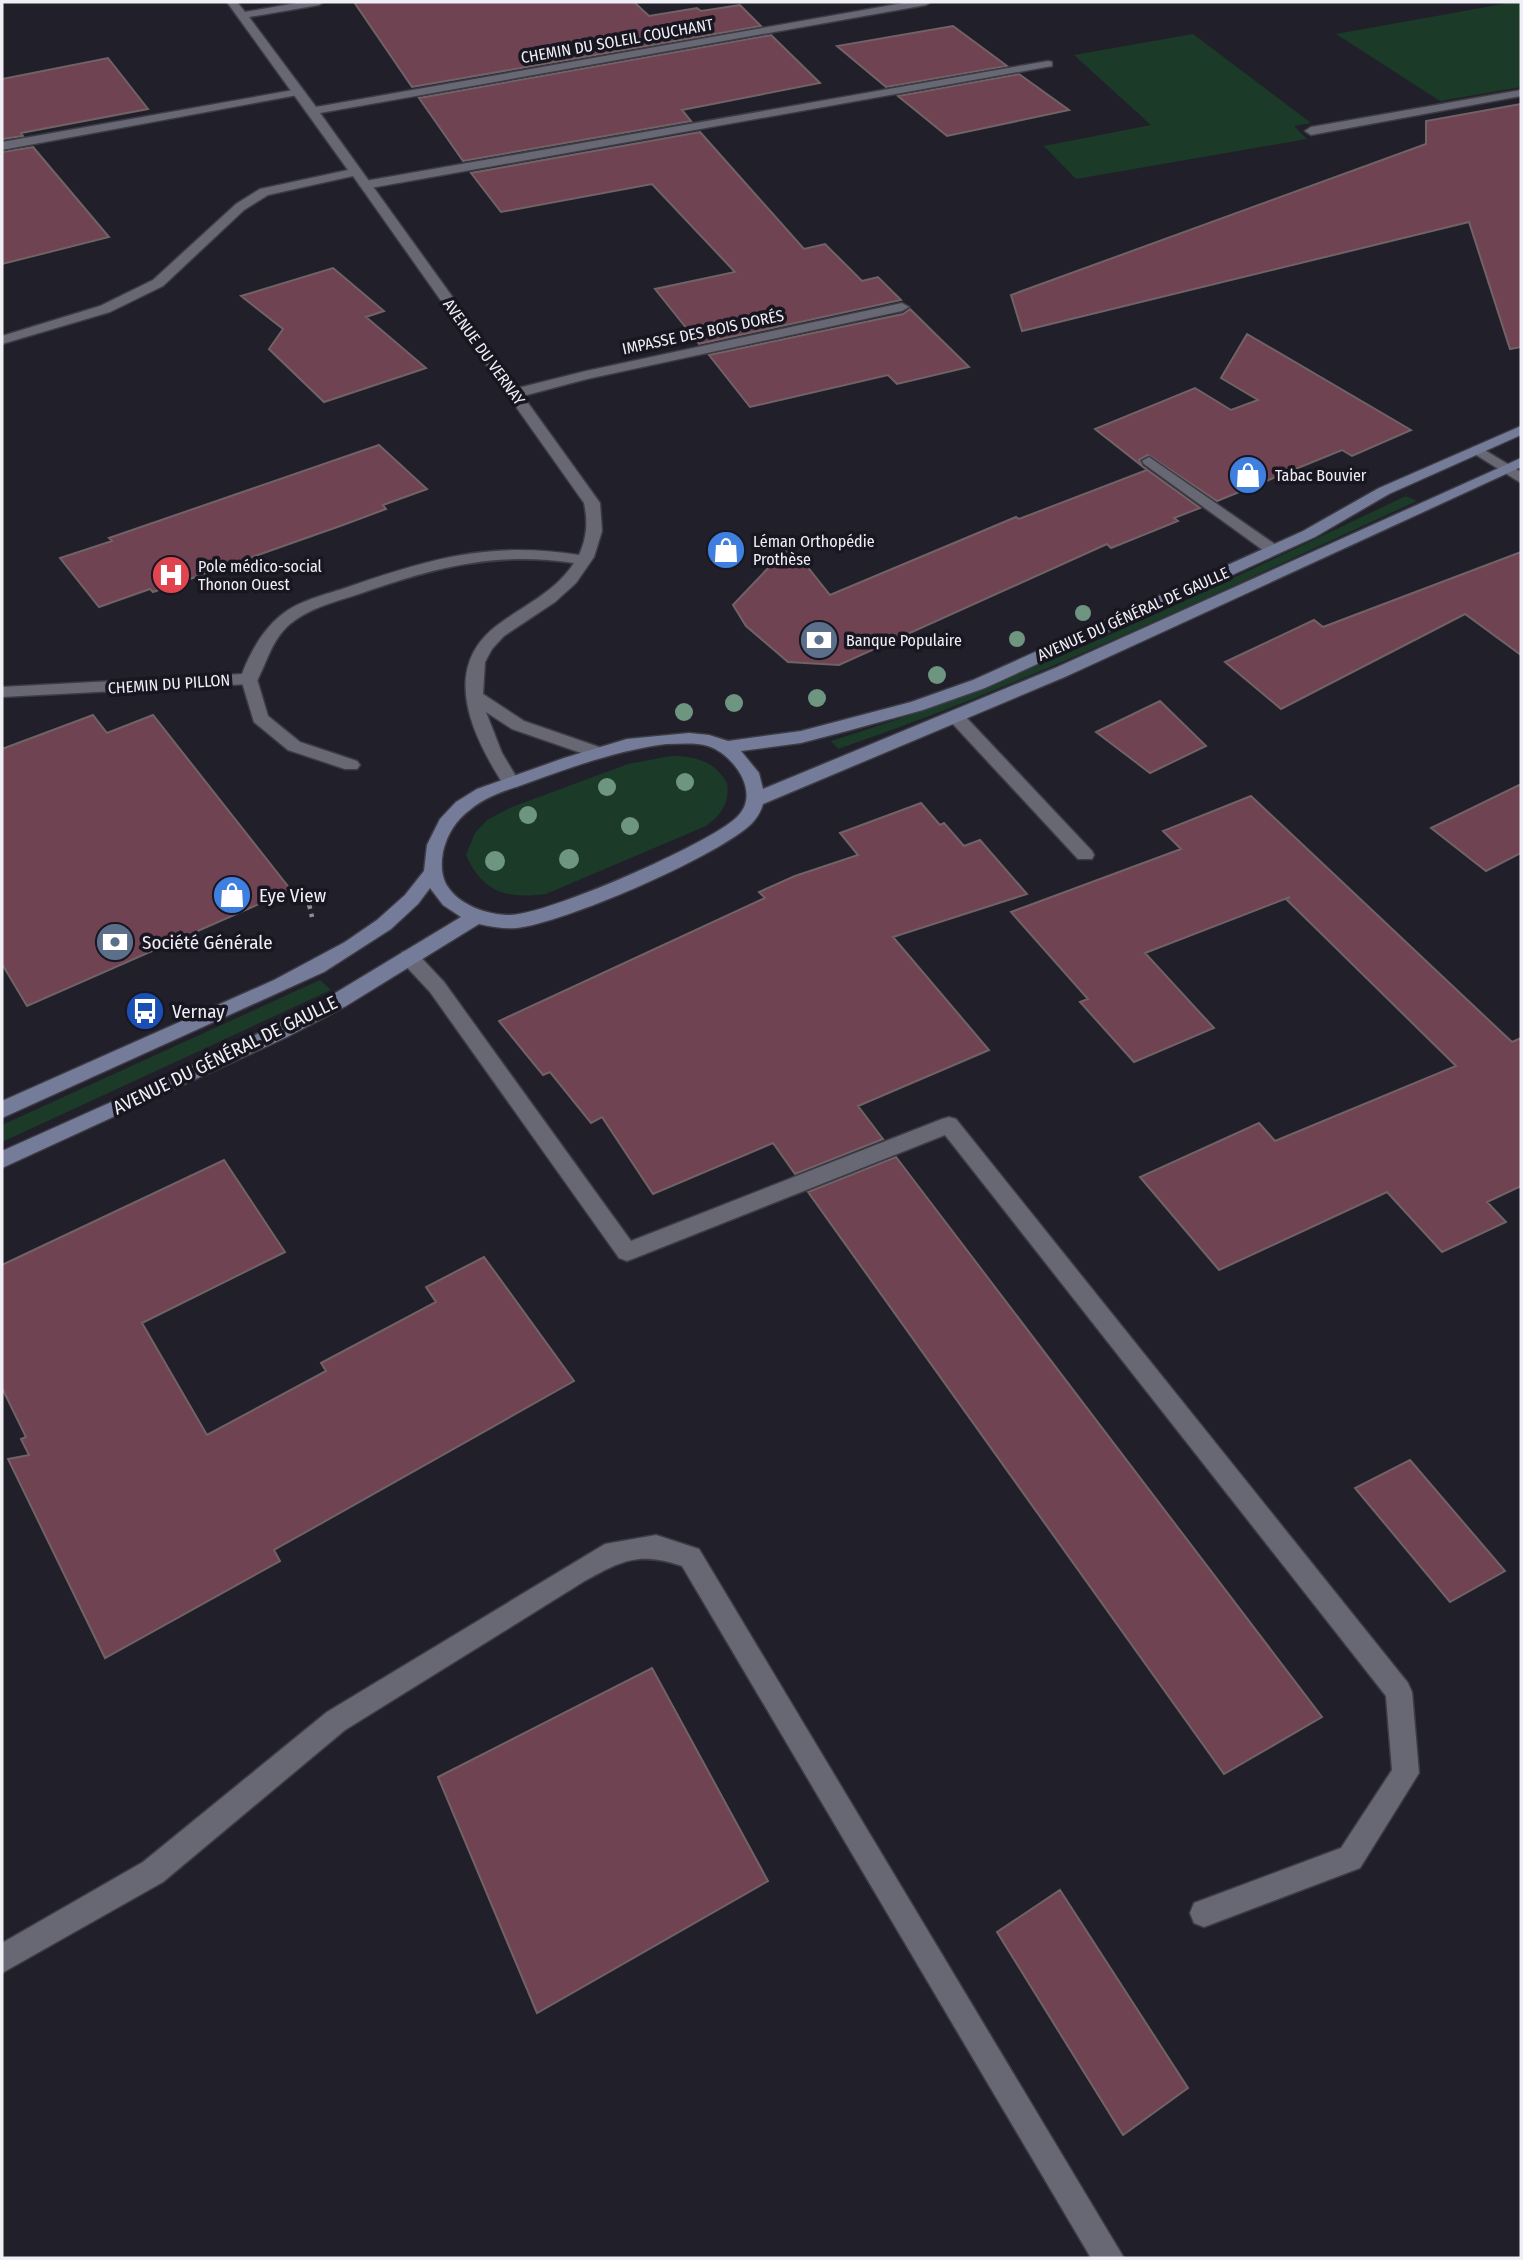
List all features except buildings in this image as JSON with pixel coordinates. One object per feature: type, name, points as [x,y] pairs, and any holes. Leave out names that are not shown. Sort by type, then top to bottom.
[{"type":"main road","name":"AVENUE DU GÉNÉRAL DE GAULLE","points":[[1513,465],[1119,647],[957,718],[828,767],[755,800],[746,819],[723,837],[553,913],[505,922],[478,916],[446,897],[434,881],[434,853],[449,819],[477,796],[596,752],[628,743],[667,738],[700,739],[726,747],[801,737],[917,706],[1008,671],[1273,551],[1309,534],[1384,491],[1521,430]]},
{"type":"main road","points":[[726,747],[745,765],[753,782],[755,800]]},
{"type":"main road","name":"AVENUE DU GÉNÉRAL DE GAULLE","points":[[2,1110],[275,987],[338,954],[400,913],[433,872]]},
{"type":"main road","name":"AVENUE DU GÉNÉRAL DE GAULLE","points":[[2,1160],[322,1010],[446,932],[478,916]]},
{"type":"street","name":"AVENUE DU VERNAY","points":[[232,2],[313,111],[592,503],[597,527],[593,544],[584,560],[559,590],[503,629],[483,648],[475,667],[476,697],[482,730],[511,783]]},
{"type":"street","points":[[244,15],[319,2]]},
{"type":"street","name":"CHEMIN DU SOLEIL COUCHANT","points":[[313,111],[926,2]]},
{"type":"street","points":[[365,185],[1048,64]]},
{"type":"street","points":[[2,146],[299,92]]},
{"type":"street","points":[[1311,131],[1521,93]]},
{"type":"street","points":[[2,340],[105,309],[158,284],[240,206],[264,192],[355,172]]},
{"type":"street","name":"IMPASSE DES BOIS DORÉS","points":[[513,394],[586,375],[902,307]]},
{"type":"street","points":[[1478,450],[1513,465],[1521,479]]},
{"type":"street","points":[[1149,461],[1273,551]]},
{"type":"street","name":"CHEMIN DU PILLON","points":[[2,692],[249,679],[256,658],[269,637],[293,614],[421,566],[490,553],[525,552],[584,560]]},
{"type":"street","points":[[249,679],[260,718],[294,746],[351,765]]},
{"type":"street","points":[[476,697],[518,725],[596,752]]},
{"type":"street","points":[[957,718],[1085,855]]},
{"type":"street","points":[[410,957],[437,987],[627,1252],[949,1125],[1399,1692],[1406,1773],[1350,1858],[1204,1913]]},
{"type":"street","points":[[2,1959],[153,1872],[336,1721],[614,1552],[656,1546],[690,1557],[1108,2258]]},
{"type":"green space","points":[[1521,2],[1521,87],[1440,101],[1336,34]]},
{"type":"green space","points":[[1193,34],[1311,123],[1294,126],[1307,139],[1076,179],[1044,146],[1151,125],[1074,55]]},
{"type":"green space","points":[[1406,496],[1417,501],[1058,664],[838,749],[831,741],[979,690],[1051,660],[1194,597]]},
{"type":"green space","points":[[671,756],[704,761],[717,770],[727,783],[724,808],[706,826],[546,894],[519,895],[498,891],[480,878],[466,855],[475,833],[487,820],[512,807],[628,764]]},
{"type":"green space","points":[[320,980],[331,990],[2,1142],[2,1125]]},
{"type":"place","name":"Tabac Bouvier","points":[[1248,475]]},
{"type":"place","name":"Léman Orthopédie Prothèse","points":[[726,550]]},
{"type":"place","name":"Pole médico-social Thonon Ouest","points":[[171,575]]},
{"type":"place","name":"Banque Populaire","points":[[819,640]]},
{"type":"place","name":"Eye View","points":[[232,895]]},
{"type":"place","name":"Société Générale","points":[[115,942]]},
{"type":"place","name":"Vernay","points":[[145,1011]]}]
